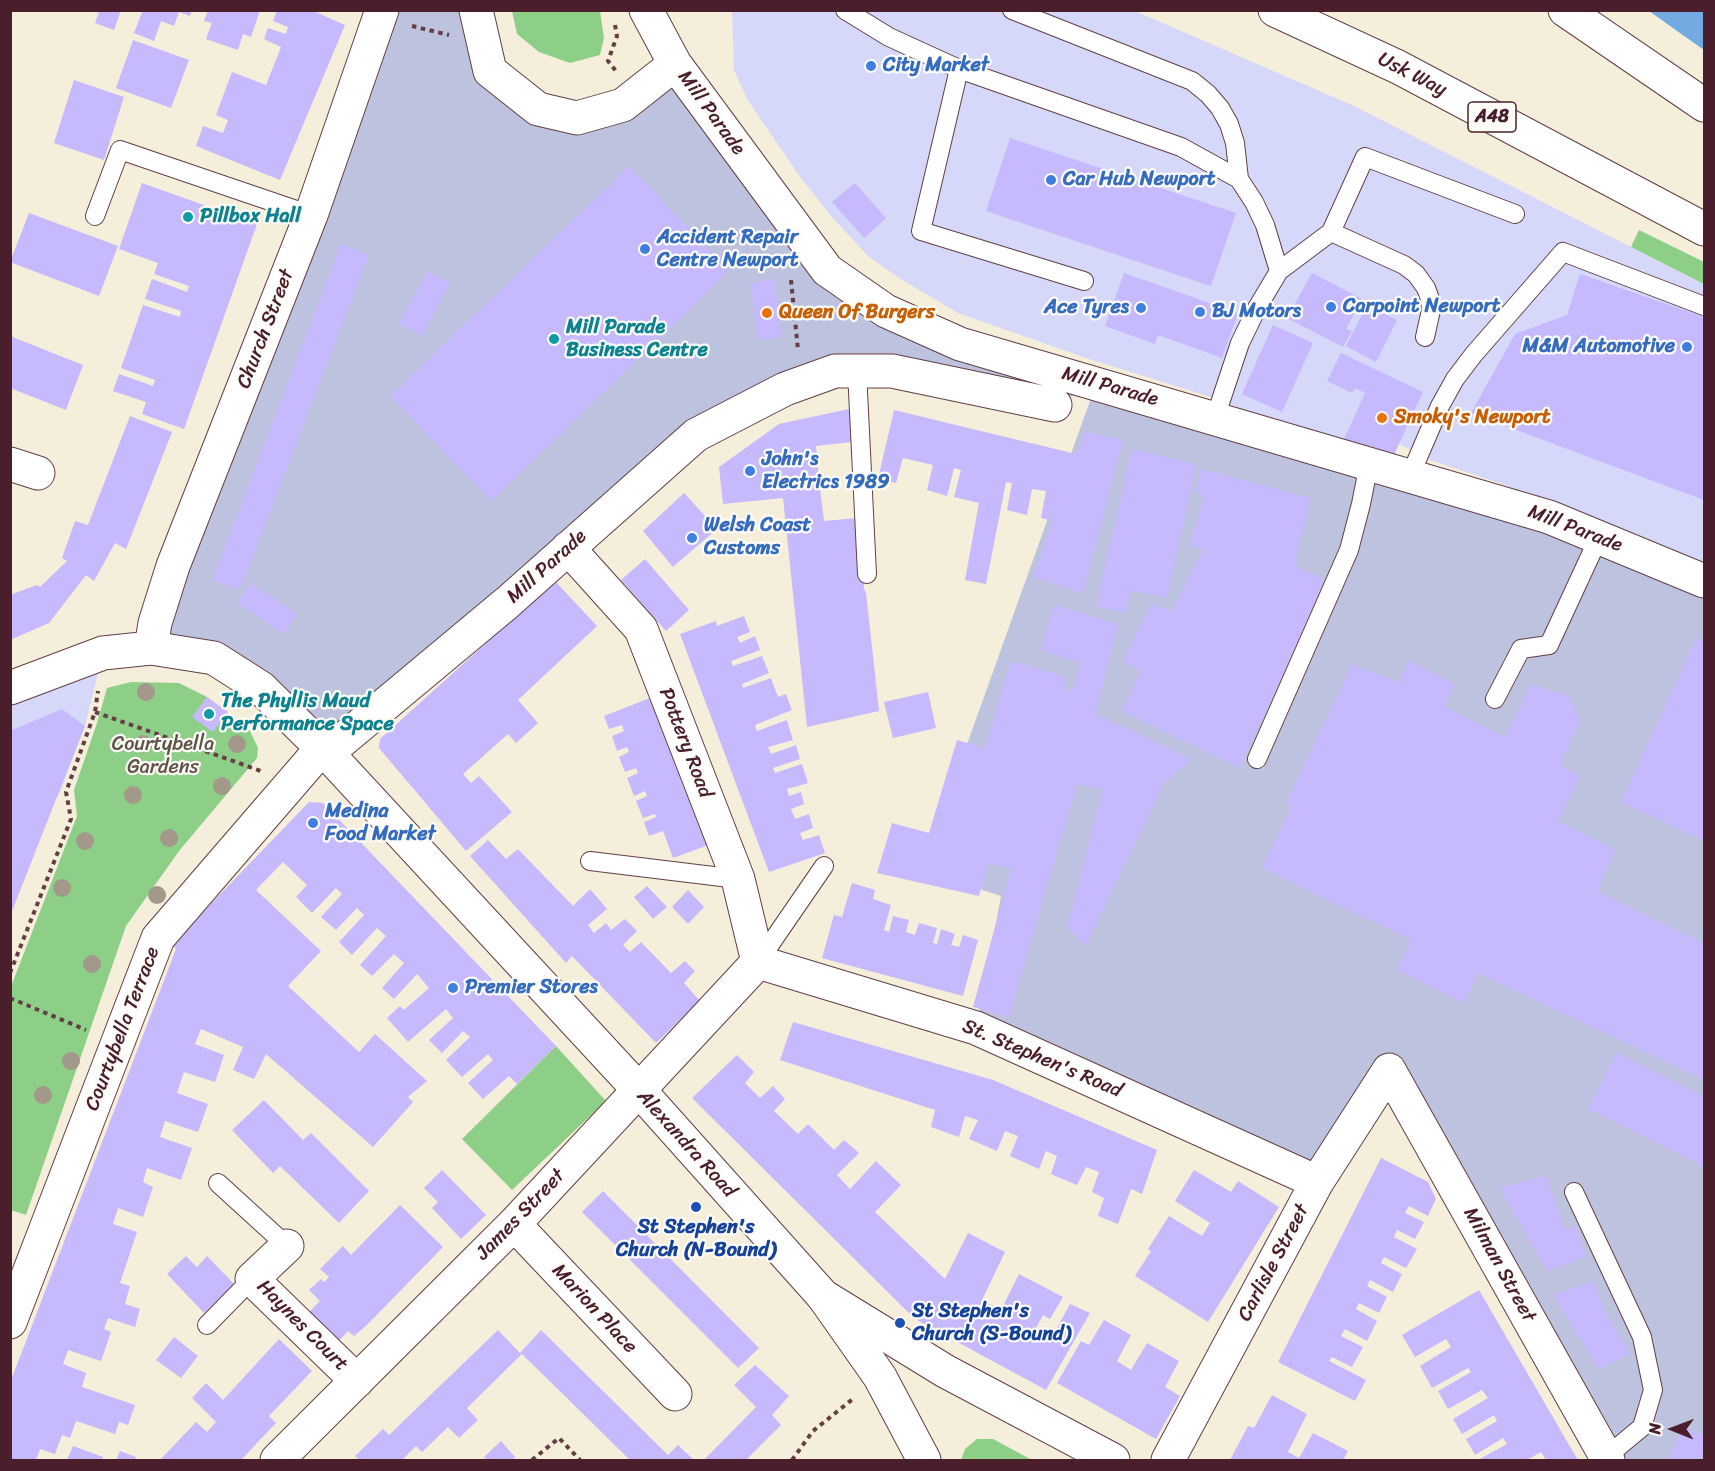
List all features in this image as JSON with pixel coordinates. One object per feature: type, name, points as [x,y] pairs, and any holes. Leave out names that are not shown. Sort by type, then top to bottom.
[{"type":"street","points":[[476,10],[490,71],[538,109],[577,118],[623,105],[675,64]]},
{"type":"street","name":"Usk Way","points":[[1275,10],[1398,67],[1704,230]]},
{"type":"street","points":[[1565,10],[1704,105]]},
{"type":"street","name":"Mill Parade","points":[[649,12],[675,64],[827,270],[886,311],[960,344],[1549,517],[1704,581]]},
{"type":"street","name":"Church Street","points":[[151,648],[154,622],[172,566],[311,215],[381,15]]},
{"type":"street","name":"Mill Parade","points":[[324,750],[508,602],[696,435],[785,389],[835,371],[892,371],[1055,405]]},
{"type":"street","name":"Pottery Road","points":[[568,548],[641,629],[738,879],[758,962]]},
{"type":"street","name":"Alexandra Road","points":[[10,688],[103,653],[151,648],[214,658],[261,688],[324,750],[638,1089],[823,1296],[945,1371],[1113,1461]]},
{"type":"street","name":"Courtybella Terrace","points":[[10,1322],[158,938],[292,782],[324,750]]},
{"type":"street","name":"James Street","points":[[277,1461],[514,1224],[758,962]]},
{"type":"street","name":"St. Stephen's Road","points":[[758,962],[976,1028],[1317,1182]]},
{"type":"street","name":"Carlisle Street","points":[[1168,1461],[1317,1182],[1389,1070]]},
{"type":"street","name":"Milman Street","points":[[1389,1070],[1607,1459]]},
{"type":"street","name":"Marion Place","points":[[514,1224],[675,1394]]},
{"type":"street","name":"Haynes Court","points":[[286,1246],[252,1280],[357,1381]]},
{"type":"street","points":[[823,1296],[880,1377],[924,1461]]},
{"type":"lane","points":[[845,10],[889,37],[959,69],[1181,147],[1239,179]]},
{"type":"lane","points":[[1012,10],[1192,81],[1208,94],[1220,108],[1229,124],[1235,143],[1239,179],[1265,225],[1279,271]]},
{"type":"lane","points":[[959,69],[921,231],[1084,281]]},
{"type":"lane","points":[[94,216],[120,150],[311,215]]},
{"type":"lane","points":[[1215,418],[1240,343],[1257,308],[1279,271],[1331,232],[1365,157],[1515,214]]},
{"type":"lane","points":[[1331,232],[1404,265],[1416,274],[1430,298],[1431,310],[1425,337]]},
{"type":"lane","points":[[1410,476],[1440,406],[1455,379],[1563,252],[1704,306]]},
{"type":"lane","points":[[857,371],[867,574]]},
{"type":"lane","points":[[1257,759],[1349,550],[1369,464]]},
{"type":"lane","points":[[1496,699],[1521,650],[1549,645],[1599,537]]},
{"type":"lane","points":[[590,861],[738,879]]},
{"type":"lane","points":[[758,962],[824,867]]},
{"type":"lane","points":[[218,1183],[286,1246]]},
{"type":"lane","points":[[1574,1192],[1642,1337],[1653,1390],[1642,1427],[1607,1459]]},
{"type":"lane","points":[[207,1325],[252,1280]]},
{"type":"path","points":[[381,15],[483,43]]},
{"type":"path","points":[[614,19],[617,36],[608,61],[635,95]]},
{"type":"path","points":[[790,269],[802,384]]},
{"type":"path","points":[[10,973],[71,819],[66,792],[95,712],[103,653]]},
{"type":"path","points":[[95,712],[292,782]]},
{"type":"path","points":[[10,998],[117,1042]]},
{"type":"path","points":[[792,1461],[813,1431],[880,1377]]},
{"type":"path","points":[[532,1461],[559,1438],[580,1461]]},
{"type":"shaded area","points":[[382,10],[476,11],[490,71],[577,118],[675,64],[827,270],[886,311],[1543,524],[1704,591],[1704,1460],[1613,1460],[1389,1071],[1317,1182],[976,1028],[1001,896],[922,870],[1096,384],[1055,405],[835,371],[696,435],[327,753],[261,688],[151,648]]},
{"type":"shaded area","points":[[732,11],[1135,11],[1354,106],[1704,284],[1704,562],[1499,483],[1430,460],[1399,444],[1393,457],[1280,425],[1220,400],[1089,359],[958,313],[899,278],[868,256],[831,216],[798,174],[747,99],[734,70]]},
{"type":"shaded area","points":[[103,653],[85,726],[58,797],[11,819],[11,692]]},
{"type":"green space","points":[[512,11],[600,11],[604,38],[600,55],[570,63],[539,52],[517,34]]},
{"type":"green space","points":[[1639,230],[1704,262],[1704,284],[1631,247]]},
{"type":"green space","name":"Courtybella Gardens","points":[[131,682],[179,683],[207,697],[250,731],[258,748],[257,758],[179,851],[126,926],[26,1215],[11,1210],[10,989],[77,816],[74,790],[107,688]]},
{"type":"green space","points":[[556,1046],[606,1101],[512,1190],[462,1139]]},
{"type":"green space","points":[[977,1439],[993,1439],[1032,1460],[961,1460],[965,1449]]},
{"type":"water","points":[[1649,11],[1704,11],[1704,50]]},
{"type":"building","points":[[100,10],[121,10],[114,30],[95,23]]},
{"type":"building","points":[[143,10],[192,10],[190,16],[179,12],[174,26],[161,21],[154,41],[134,33]]},
{"type":"building","points":[[208,10],[260,10],[251,37],[243,34],[238,50],[206,39],[212,23],[204,21]]},
{"type":"building","points":[[277,10],[311,10],[345,25],[280,180],[196,146],[203,126],[223,133],[228,120],[216,115],[232,72],[266,85],[281,47],[264,39],[268,28],[286,34],[288,27],[273,21]]},
{"type":"building","points":[[133,40],[189,60],[171,108],[116,88]]},
{"type":"building","points":[[74,80],[124,97],[104,160],[54,143]]},
{"type":"building","points":[[1010,138],[1236,213],[1211,286],[986,211]]},
{"type":"building","name":"Mill Parade Business Centre","points":[[629,166],[729,271],[491,501],[390,396]]},
{"type":"building","points":[[142,183],[257,224],[184,429],[142,414],[146,402],[113,391],[119,374],[153,386],[155,380],[121,368],[143,305],[180,317],[181,311],[145,299],[152,279],[187,292],[189,286],[154,274],[158,263],[119,249]]},
{"type":"building","points":[[855,183],[886,218],[864,238],[832,202]]},
{"type":"building","points":[[29,213],[118,246],[99,296],[10,262]]},
{"type":"building","points":[[341,244],[369,255],[240,590],[212,580]]},
{"type":"building","points":[[428,271],[450,283],[422,336],[399,324]]},
{"type":"building","points":[[1124,273],[1238,313],[1222,358],[1158,335],[1155,344],[1105,326]]},
{"type":"building","points":[[1312,273],[1362,299],[1346,329],[1352,331],[1343,347],[1287,318]]},
{"type":"building","points":[[1580,274],[1704,317],[1704,500],[1471,413],[1515,334],[1567,315]]},
{"type":"building","points":[[774,279],[782,337],[758,340],[750,283]]},
{"type":"building","points":[[1367,305],[1397,320],[1376,362],[1346,346]]},
{"type":"building","points":[[1273,325],[1313,343],[1282,412],[1242,394]]},
{"type":"building","points":[[10,336],[83,365],[66,410],[10,388]]},
{"type":"building","points":[[1341,353],[1423,392],[1393,457],[1341,446],[1365,393],[1355,388],[1352,393],[1327,381]]},
{"type":"building","points":[[849,409],[852,442],[816,446],[819,481],[824,521],[858,518],[879,711],[807,727],[783,498],[723,504],[719,467],[779,424]]},
{"type":"building","points":[[894,410],[1076,454],[1085,432],[1123,440],[1083,593],[1033,577],[1053,521],[1041,518],[1046,491],[1032,489],[1027,515],[1007,510],[1012,483],[1006,482],[986,584],[965,580],[979,503],[954,497],[961,470],[954,468],[947,496],[927,490],[933,465],[903,458],[896,483],[878,479]]},
{"type":"building","points":[[130,416],[172,432],[126,549],[115,543],[94,581],[86,575],[49,623],[10,640],[10,595],[37,585],[40,587],[67,561],[62,558],[75,521],[88,525]]},
{"type":"building","points":[[1132,449],[1196,464],[1167,598],[1131,590],[1126,613],[1096,606]]},
{"type":"building","points":[[1201,469],[1311,498],[1294,565],[1328,582],[1239,768],[1121,711],[1141,670],[1123,661],[1151,603],[1171,612],[1203,549],[1190,545],[1204,495],[1195,493]]},
{"type":"building","points":[[684,493],[717,529],[673,567],[643,531]]},
{"type":"building","points":[[645,559],[689,610],[666,631],[621,580]]},
{"type":"building","points":[[555,581],[597,626],[518,700],[538,723],[516,743],[508,734],[463,774],[471,783],[479,776],[512,812],[466,851],[379,748],[380,739]]},
{"type":"building","points":[[250,583],[297,614],[283,634],[237,603]]},
{"type":"building","points":[[1054,605],[1118,624],[1095,714],[1192,759],[1164,783],[1086,945],[1067,928],[1102,790],[1077,784],[1009,1017],[973,1007],[1011,869],[989,863],[979,896],[877,873],[892,823],[929,833],[957,740],[985,748],[1011,661],[1066,677],[1063,688],[1072,691],[1081,663],[1041,650]]},
{"type":"building","points":[[744,616],[750,632],[737,637],[740,643],[755,636],[760,650],[731,661],[733,666],[762,656],[769,673],[742,684],[743,688],[771,678],[778,697],[786,694],[792,710],[755,725],[757,731],[787,720],[793,740],[768,747],[771,754],[796,745],[800,759],[773,768],[775,773],[802,764],[808,783],[787,789],[789,796],[801,792],[804,804],[791,809],[795,819],[809,814],[813,828],[800,833],[803,840],[819,835],[825,853],[769,872],[680,634],[716,621],[717,626]]},
{"type":"building","points":[[1696,638],[1704,642],[1704,841],[1621,802]]},
{"type":"building","points":[[1408,661],[1455,684],[1444,706],[1505,737],[1531,685],[1569,696],[1580,721],[1560,765],[1580,776],[1558,821],[1616,850],[1597,891],[1704,943],[1704,1080],[1478,973],[1464,1003],[1397,970],[1411,940],[1262,868],[1292,806],[1286,803],[1352,664],[1399,683]]},
{"type":"building","points":[[928,692],[936,728],[893,738],[884,702]]},
{"type":"building","points":[[655,696],[711,844],[673,858],[663,831],[649,836],[644,822],[656,817],[655,814],[643,818],[636,801],[647,796],[645,791],[634,796],[627,778],[638,773],[636,768],[625,772],[619,757],[629,752],[627,747],[617,751],[612,736],[624,731],[622,725],[609,729],[604,716]]},
{"type":"building","points":[[207,697],[228,712],[213,732],[192,717]]},
{"type":"building","points":[[62,709],[85,726],[10,916],[10,731]]},
{"type":"building","points":[[309,802],[323,803],[556,1046],[517,1084],[509,1076],[483,1099],[468,1083],[493,1060],[488,1054],[462,1077],[446,1060],[470,1037],[463,1031],[442,1053],[429,1040],[453,1018],[446,1009],[408,1042],[387,1018],[400,1006],[404,1010],[429,988],[417,974],[394,999],[382,988],[404,963],[394,954],[372,976],[360,965],[386,936],[377,928],[352,955],[339,942],[364,915],[357,908],[336,930],[321,917],[342,894],[336,888],[312,913],[296,897],[307,885],[283,862],[256,890],[321,951],[288,986],[359,1052],[375,1034],[427,1081],[408,1097],[413,1102],[373,1147],[266,1054],[254,1079],[233,1070],[243,1047],[201,1029],[195,1044],[224,1055],[215,1082],[184,1072],[177,1093],[208,1104],[198,1132],[165,1121],[160,1137],[192,1148],[181,1180],[147,1168],[143,1182],[153,1187],[143,1217],[118,1208],[113,1224],[137,1232],[120,1283],[130,1286],[125,1304],[140,1309],[135,1327],[108,1318],[104,1329],[111,1332],[101,1361],[68,1350],[63,1364],[86,1373],[82,1387],[135,1405],[128,1425],[119,1422],[115,1434],[76,1421],[70,1438],[62,1435],[55,1454],[40,1449],[36,1460],[10,1460],[10,1383],[176,949],[172,944]]},
{"type":"building","points":[[488,840],[506,859],[518,849],[573,906],[590,889],[607,909],[588,925],[594,933],[606,923],[611,930],[625,919],[637,931],[623,945],[630,952],[641,942],[671,973],[685,961],[695,971],[684,983],[700,1001],[656,1043],[572,956],[566,963],[470,856]]},
{"type":"building","points":[[852,883],[875,890],[873,899],[891,905],[884,930],[889,932],[893,916],[909,920],[906,932],[915,935],[919,923],[937,928],[933,943],[937,944],[941,929],[955,934],[951,945],[959,947],[963,935],[978,940],[963,996],[822,958],[834,915],[842,917]]},
{"type":"building","points":[[647,886],[667,907],[653,919],[634,897]]},
{"type":"building","points":[[688,890],[704,907],[688,924],[672,907]]},
{"type":"building","points":[[793,1022],[993,1080],[1157,1150],[1142,1194],[1131,1189],[1118,1224],[1098,1216],[1104,1198],[1092,1192],[1099,1172],[1086,1167],[1077,1185],[1051,1174],[1057,1156],[1046,1151],[1039,1169],[1010,1156],[1018,1136],[1005,1131],[997,1151],[969,1139],[978,1120],[965,1116],[959,1137],[931,1127],[935,1110],[780,1060]]},
{"type":"building","points":[[1616,1053],[1704,1097],[1704,1167],[1588,1109]]},
{"type":"building","points":[[737,1055],[754,1072],[745,1083],[760,1098],[773,1086],[785,1099],[774,1111],[798,1134],[808,1124],[834,1150],[844,1140],[859,1153],[837,1175],[850,1189],[876,1161],[901,1185],[875,1212],[945,1279],[968,1233],[1005,1252],[982,1300],[1001,1310],[1019,1274],[1063,1297],[1050,1319],[1043,1315],[1036,1328],[1052,1337],[1070,1304],[1090,1313],[1046,1390],[915,1319],[692,1098]]},
{"type":"building","points":[[264,1100],[303,1140],[311,1133],[369,1191],[339,1223],[280,1166],[273,1173],[232,1130]]},
{"type":"building","points":[[1381,1158],[1428,1182],[1436,1199],[1428,1216],[1409,1206],[1405,1213],[1424,1222],[1415,1239],[1397,1230],[1394,1237],[1417,1249],[1406,1268],[1384,1257],[1381,1263],[1402,1274],[1393,1292],[1370,1280],[1367,1286],[1387,1297],[1379,1313],[1359,1303],[1356,1309],[1377,1321],[1367,1341],[1345,1329],[1341,1336],[1363,1347],[1352,1367],[1332,1357],[1329,1361],[1366,1380],[1355,1401],[1278,1362]]},
{"type":"building","points":[[442,1170],[486,1215],[461,1239],[432,1208],[438,1202],[424,1188]]},
{"type":"building","points":[[1194,1170],[1231,1192],[1238,1181],[1279,1207],[1208,1322],[1135,1276],[1151,1251],[1148,1249],[1169,1216],[1202,1236],[1210,1223],[1175,1201]]},
{"type":"building","points":[[1546,1176],[1565,1230],[1575,1226],[1586,1257],[1547,1271],[1500,1188]]},
{"type":"building","points":[[603,1191],[759,1348],[738,1368],[582,1212]]},
{"type":"building","points":[[400,1205],[443,1247],[367,1325],[354,1336],[348,1331],[337,1343],[307,1314],[320,1301],[309,1290],[321,1279],[324,1282],[329,1277],[320,1269],[343,1246],[351,1255]]},
{"type":"building","points":[[186,1256],[197,1267],[207,1256],[234,1284],[204,1313],[167,1274]]},
{"type":"building","points":[[1593,1281],[1605,1311],[1630,1354],[1599,1369],[1553,1295]]},
{"type":"building","points":[[1479,1290],[1578,1460],[1546,1460],[1541,1452],[1527,1460],[1478,1460],[1507,1444],[1503,1438],[1475,1455],[1466,1439],[1497,1421],[1494,1415],[1462,1434],[1453,1419],[1488,1398],[1482,1390],[1448,1409],[1438,1391],[1471,1372],[1468,1368],[1432,1388],[1420,1366],[1451,1347],[1446,1339],[1415,1357],[1402,1335]]},
{"type":"building","points":[[1104,1320],[1131,1335],[1117,1361],[1131,1370],[1147,1343],[1179,1361],[1165,1387],[1180,1396],[1156,1439],[1057,1383],[1081,1341],[1089,1345]]},
{"type":"building","points":[[498,1330],[520,1353],[541,1330],[668,1455],[678,1445],[694,1460],[630,1460],[522,1354],[467,1408],[478,1420],[459,1438],[448,1427],[422,1452],[416,1446],[402,1460],[359,1460],[355,1456],[383,1429],[389,1435]]},
{"type":"building","points":[[174,1337],[198,1356],[181,1378],[156,1360]]},
{"type":"building","points":[[279,1339],[312,1371],[269,1416],[276,1423],[241,1460],[160,1460],[196,1422],[207,1432],[216,1422],[192,1398],[206,1383],[223,1400]]},
{"type":"building","points":[[755,1365],[789,1396],[772,1415],[781,1425],[746,1460],[704,1460],[756,1407],[734,1385]]},
{"type":"building","points":[[1272,1395],[1307,1414],[1288,1452],[1299,1458],[1313,1433],[1348,1451],[1343,1460],[1230,1460],[1248,1426],[1254,1428]]},
{"type":"building","points":[[1683,1427],[1704,1436],[1704,1448],[1699,1460],[1668,1460]]},
{"type":"building","points":[[501,1441],[515,1457],[512,1460],[487,1460],[484,1457]]},
{"type":"building","points":[[73,1446],[103,1457],[101,1460],[67,1460]]},
{"type":"building","points":[[120,1451],[136,1457],[135,1460],[116,1460]]},
{"type":"place","name":"City Market","points":[[871,66]]},
{"type":"place","name":"Car Hub Newport","points":[[1051,180]]},
{"type":"place","name":"Pillbox Hall","points":[[188,217]]},
{"type":"place","name":"Accident Repair Centre Newport","points":[[645,249]]},
{"type":"place","name":"Carpoint Newport","points":[[1331,307]]},
{"type":"place","name":"Ace Tyres","points":[[1141,308]]},
{"type":"place","name":"BJ Motors","points":[[1200,312]]},
{"type":"place","name":"Queen Of Burgers","points":[[767,313]]},
{"type":"place","name":"Mill Parade Business Centre","points":[[554,339]]},
{"type":"place","name":"M&M Automotive","points":[[1687,347]]},
{"type":"place","name":"Smoky's Newport","points":[[1382,418]]},
{"type":"place","name":"John's Electrics 1989","points":[[750,471]]},
{"type":"place","name":"Welsh Coast Customs","points":[[692,538]]},
{"type":"place","name":"The Phyllis Maud Performance Space","points":[[209,714]]},
{"type":"place","name":"Medina Food Market","points":[[313,823]]},
{"type":"place","name":"Premier Stores","points":[[453,988]]},
{"type":"place","name":"St Stephen's Church (N-Bound)","points":[[696,1207]]},
{"type":"place","name":"St Stephen's Church (S-Bound)","points":[[900,1323]]}]
